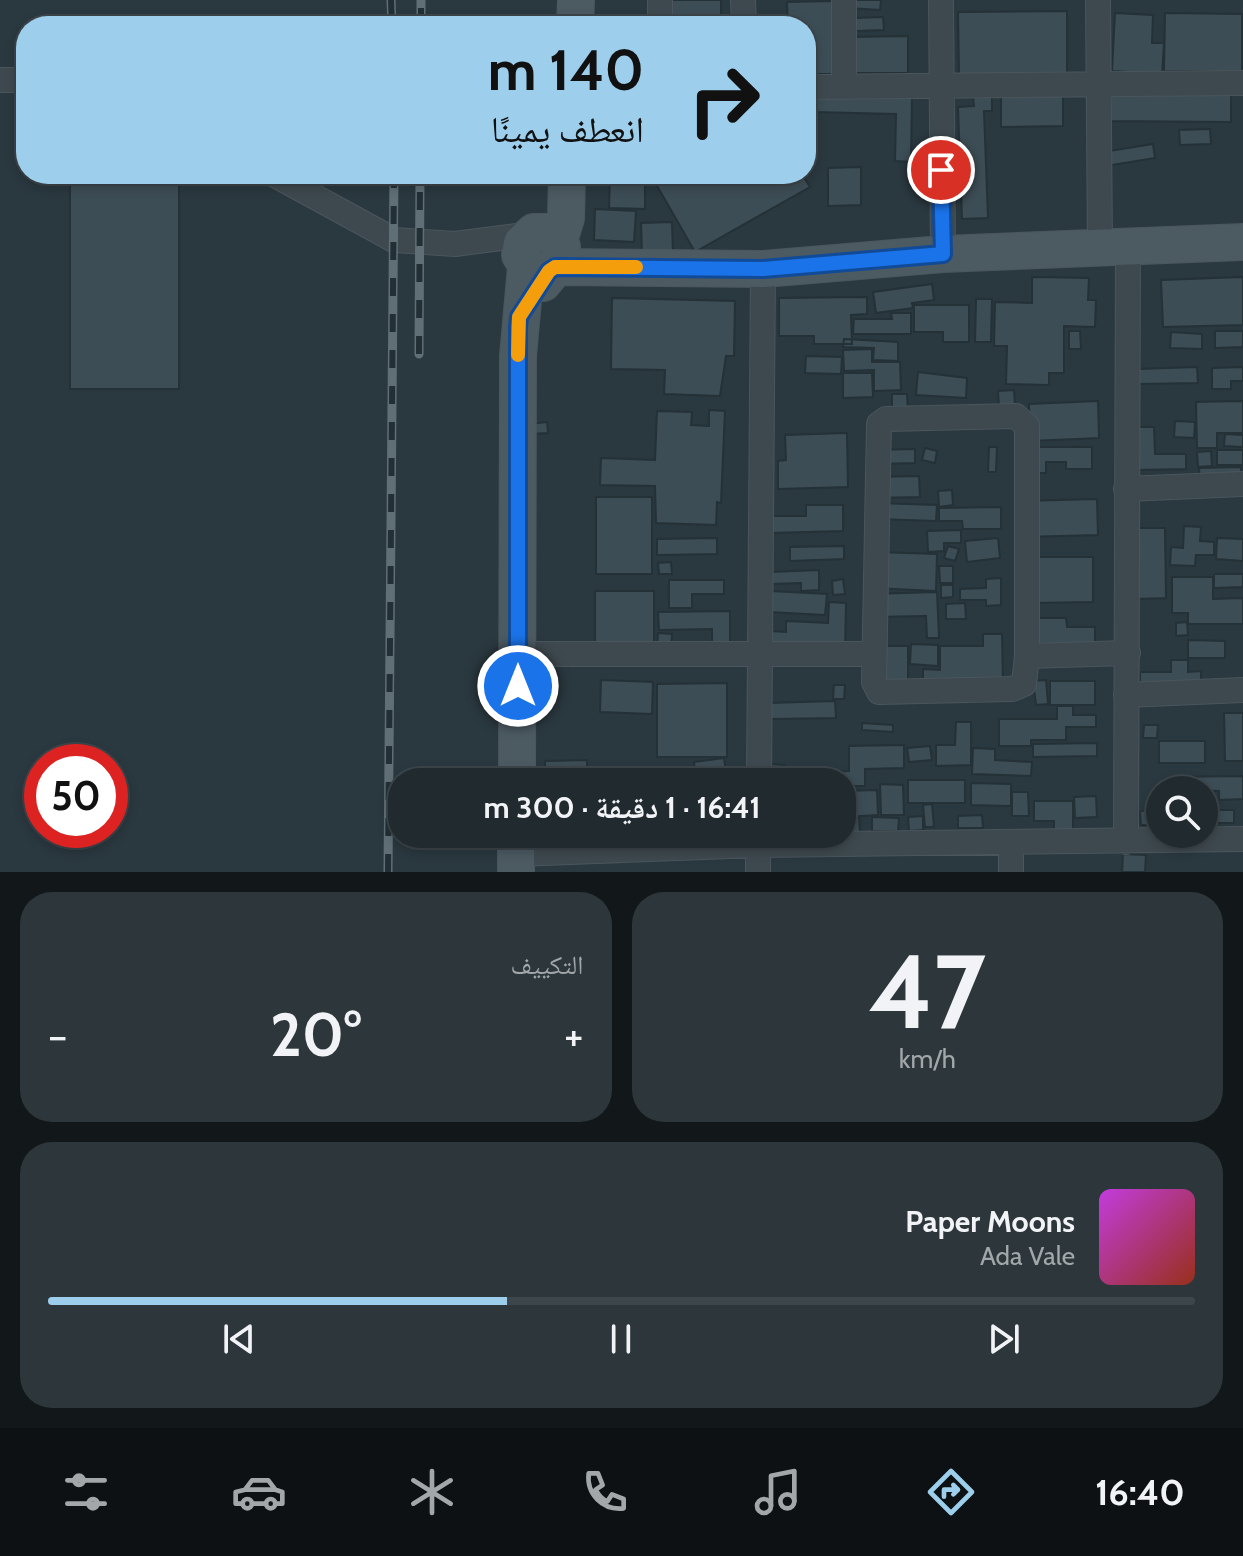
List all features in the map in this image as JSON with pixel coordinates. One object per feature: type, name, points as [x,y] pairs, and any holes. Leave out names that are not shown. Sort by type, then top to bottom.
[{"type":"main road","points":[[517,768],[519,317],[542,253],[566,218],[564,184]]},
{"type":"main road","points":[[542,253],[631,267],[763,269],[943,254],[1243,242]]},
{"type":"street","points":[[844,0],[844,87]]},
{"type":"street","points":[[941,0],[939,86],[943,254]]},
{"type":"street","points":[[1098,0],[1099,84],[1114,248],[1126,489],[1126,842]]},
{"type":"street","points":[[816,87],[1243,83]]},
{"type":"street","points":[[291,184],[394,240],[542,253]]},
{"type":"street","points":[[759,768],[763,269]]},
{"type":"street","points":[[1016,416],[1026,421],[1027,675],[1019,688],[885,694],[875,689],[874,654],[879,424],[886,419],[1016,416]]},
{"type":"street","points":[[1126,489],[1243,484]]},
{"type":"street","points":[[1027,656],[1128,653]]},
{"type":"street","points":[[519,654],[874,654]]},
{"type":"street","points":[[1126,695],[1243,690]]},
{"type":"street","points":[[856,841],[1011,843],[1243,839]]},
{"type":"street","points":[[1011,843],[1011,872]]},
{"type":"street","points":[[516,853],[573,862],[691,848]]},
{"type":"street","points":[[758,848],[758,872]]},
{"type":"building","points":[[671,0],[721,0],[721,16],[671,16]]},
{"type":"building","points":[[850,0],[881,0],[880,10],[849,8]]},
{"type":"building","points":[[835,1],[836,74],[816,74],[816,16],[788,16],[787,2]]},
{"type":"building","points":[[1067,11],[1067,73],[959,75],[958,12]]},
{"type":"building","points":[[1115,13],[1153,15],[1152,43],[1164,43],[1162,74],[1112,71]]},
{"type":"building","points":[[1165,13],[1242,14],[1242,72],[1164,71]]},
{"type":"building","points":[[883,17],[884,30],[856,31],[856,18]]},
{"type":"building","points":[[908,36],[908,73],[851,73],[851,37]]},
{"type":"building","points":[[1111,92],[1231,93],[1231,122],[1110,121]]},
{"type":"building","points":[[816,95],[912,97],[911,162],[895,161],[896,114],[816,112]]},
{"type":"building","points":[[992,96],[992,111],[984,111],[988,218],[962,219],[958,107],[974,106],[973,97]]},
{"type":"building","points":[[1001,96],[1063,96],[1063,126],[1001,127]]},
{"type":"building","points":[[1210,129],[1211,144],[1180,145],[1179,130]]},
{"type":"building","points":[[1153,144],[1155,158],[1106,166],[1103,152]]},
{"type":"building","points":[[861,167],[861,205],[828,206],[828,168]]},
{"type":"building","points":[[70,184],[179,184],[179,389],[70,389]]},
{"type":"building","points":[[610,184],[645,184],[645,209],[609,208]]},
{"type":"building","points":[[656,184],[808,184],[810,187],[695,252]]},
{"type":"building","points":[[595,209],[636,211],[634,242],[594,240]]},
{"type":"building","points":[[672,222],[673,253],[642,254],[641,223]]},
{"type":"building","points":[[1032,277],[1089,278],[1088,300],[1096,300],[1095,327],[1064,326],[1064,373],[1049,373],[1049,385],[1006,384],[1007,346],[994,346],[995,302],[1032,303]]},
{"type":"building","points":[[1243,277],[1243,325],[1163,327],[1161,280]]},
{"type":"building","points":[[932,284],[934,300],[912,303],[913,308],[876,313],[873,292]]},
{"type":"building","points":[[867,297],[867,314],[851,315],[852,344],[814,344],[814,336],[779,336],[779,298]]},
{"type":"building","points":[[612,298],[735,301],[734,356],[726,356],[720,396],[664,394],[665,370],[611,369]]},
{"type":"building","points":[[976,299],[992,299],[991,342],[975,342]]},
{"type":"building","points":[[914,305],[969,305],[969,342],[943,342],[943,332],[914,332]]},
{"type":"building","points":[[891,313],[911,313],[911,334],[853,334],[854,319],[892,319]]},
{"type":"building","points":[[1069,331],[1080,331],[1081,349],[1069,349]]},
{"type":"building","points":[[1215,331],[1243,331],[1243,347],[1215,348]]},
{"type":"building","points":[[1171,332],[1202,334],[1202,349],[1170,348]]},
{"type":"building","points":[[844,339],[898,342],[898,361],[873,360],[874,348],[843,347]]},
{"type":"building","points":[[872,349],[872,362],[900,362],[901,390],[874,391],[874,370],[844,371],[843,350]]},
{"type":"building","points":[[806,356],[842,357],[841,374],[805,373]]},
{"type":"building","points":[[1197,367],[1198,383],[1139,384],[1138,369]]},
{"type":"building","points":[[1243,367],[1243,381],[1231,381],[1231,389],[1212,389],[1212,368]]},
{"type":"building","points":[[918,372],[967,378],[966,398],[916,395]]},
{"type":"building","points":[[843,373],[872,373],[873,397],[843,398]]},
{"type":"building","points":[[1014,390],[1015,406],[999,407],[998,391]]},
{"type":"building","points":[[892,394],[907,394],[908,411],[892,411]]},
{"type":"building","points":[[1098,401],[1099,438],[1030,441],[1029,404]]},
{"type":"building","points":[[1243,401],[1243,433],[1217,433],[1217,448],[1197,448],[1196,402]]},
{"type":"building","points":[[709,410],[725,411],[721,503],[717,502],[716,525],[656,523],[655,486],[600,485],[601,458],[655,460],[657,411],[692,412],[691,425],[709,426]]},
{"type":"building","points":[[1175,421],[1195,422],[1194,438],[1174,437]]},
{"type":"building","points":[[547,422],[548,433],[530,434],[529,424]]},
{"type":"building","points":[[1137,427],[1154,427],[1155,454],[1186,454],[1186,469],[1137,470]]},
{"type":"building","points":[[847,433],[848,487],[778,489],[778,461],[786,460],[785,435]]},
{"type":"building","points":[[1225,434],[1243,435],[1243,447],[1224,446]]},
{"type":"building","points":[[989,447],[997,447],[996,472],[988,472]]},
{"type":"building","points":[[1030,447],[1092,447],[1092,469],[1066,469],[1066,462],[1046,462],[1046,473],[1031,473]]},
{"type":"building","points":[[925,448],[937,451],[935,463],[922,460]]},
{"type":"building","points":[[915,449],[915,463],[876,464],[876,450]]},
{"type":"building","points":[[1217,450],[1243,450],[1243,465],[1217,465]]},
{"type":"building","points":[[1211,451],[1212,466],[1198,467],[1197,452]]},
{"type":"building","points":[[1241,467],[1241,483],[1200,484],[1199,468]]},
{"type":"building","points":[[919,476],[920,497],[874,498],[874,477]]},
{"type":"building","points":[[952,490],[953,505],[939,507],[938,491]]},
{"type":"building","points":[[596,497],[652,497],[652,574],[596,574]]},
{"type":"building","points":[[1097,499],[1098,535],[1022,537],[1022,501]]},
{"type":"building","points":[[876,503],[937,505],[936,521],[876,519]]},
{"type":"building","points":[[806,505],[843,505],[843,531],[770,533],[770,516],[806,516]]},
{"type":"building","points":[[1001,507],[1001,529],[963,529],[962,521],[939,521],[939,508]]},
{"type":"building","points":[[1184,526],[1201,527],[1200,541],[1214,542],[1214,555],[1196,555],[1195,566],[1170,565],[1171,547],[1183,548]]},
{"type":"building","points":[[1135,528],[1165,528],[1166,598],[1136,599]]},
{"type":"building","points":[[961,530],[961,543],[944,543],[944,551],[928,552],[927,531]]},
{"type":"building","points":[[717,538],[717,554],[657,555],[657,539]]},
{"type":"building","points":[[998,538],[1000,558],[967,562],[965,541]]},
{"type":"building","points":[[1217,538],[1243,539],[1243,561],[1216,559]]},
{"type":"building","points":[[844,546],[844,559],[790,561],[790,547]]},
{"type":"building","points":[[948,546],[959,549],[955,561],[944,558]]},
{"type":"building","points":[[876,552],[937,554],[936,591],[875,588]]},
{"type":"building","points":[[1028,557],[1093,557],[1093,602],[1028,603]]},
{"type":"building","points":[[671,562],[672,574],[659,574],[658,563]]},
{"type":"building","points":[[939,566],[953,566],[953,583],[940,583]]},
{"type":"building","points":[[819,570],[819,590],[801,591],[801,583],[770,584],[770,572]]},
{"type":"building","points":[[1214,574],[1243,574],[1243,587],[1214,588]]},
{"type":"building","points":[[1172,577],[1213,577],[1213,599],[1243,598],[1243,624],[1188,624],[1188,613],[1172,613]]},
{"type":"building","points":[[1001,578],[1001,605],[986,606],[986,600],[960,600],[960,589],[986,588],[986,579]]},
{"type":"building","points":[[843,579],[845,594],[833,595],[832,581]]},
{"type":"building","points":[[669,580],[724,580],[724,594],[692,594],[692,608],[669,608]]},
{"type":"building","points":[[941,585],[953,585],[953,597],[941,598]]},
{"type":"building","points":[[595,591],[654,591],[654,665],[595,665]]},
{"type":"building","points":[[771,591],[827,594],[825,615],[769,612]]},
{"type":"building","points":[[937,592],[939,638],[927,638],[926,616],[873,617],[872,594]]},
{"type":"building","points":[[829,602],[846,603],[845,652],[769,650],[770,631],[786,632],[786,621],[828,623]]},
{"type":"building","points":[[965,603],[966,619],[946,619],[946,604]]},
{"type":"building","points":[[730,611],[730,650],[712,650],[712,629],[659,630],[658,612]]},
{"type":"building","points":[[1032,618],[1066,618],[1067,627],[1095,627],[1095,643],[1032,644]]},
{"type":"building","points":[[1187,622],[1188,635],[1176,636],[1176,623]]},
{"type":"building","points":[[658,633],[672,634],[671,649],[657,649]]},
{"type":"building","points":[[983,634],[1002,634],[1003,685],[923,685],[923,669],[940,670],[940,646],[983,646]]},
{"type":"building","points":[[1188,640],[1225,641],[1225,658],[1188,658]]},
{"type":"building","points":[[911,644],[938,645],[938,666],[910,664]]},
{"type":"building","points":[[872,646],[908,646],[908,684],[872,685]]},
{"type":"building","points":[[1171,660],[1188,660],[1188,672],[1201,671],[1201,685],[1140,685],[1140,672],[1171,672]]},
{"type":"building","points":[[601,680],[653,682],[652,714],[600,712]]},
{"type":"building","points":[[1046,680],[1048,704],[1036,705],[1033,681]]},
{"type":"building","points":[[1050,681],[1095,681],[1095,705],[1050,705]]},
{"type":"building","points":[[727,683],[727,757],[657,757],[657,684]]},
{"type":"building","points":[[834,685],[845,685],[844,699],[833,699]]},
{"type":"building","points":[[835,701],[836,718],[769,719],[769,703]]},
{"type":"building","points":[[1057,706],[1073,706],[1073,715],[1096,715],[1096,727],[1066,727],[1066,740],[1031,740],[1031,746],[999,746],[999,719],[1057,719]]},
{"type":"building","points":[[1224,713],[1243,713],[1243,761],[1225,761]]},
{"type":"building","points":[[956,722],[971,722],[971,765],[936,766],[936,745],[955,745]]},
{"type":"building","points":[[862,723],[893,725],[893,732],[862,730]]},
{"type":"building","points":[[1144,725],[1158,725],[1157,738],[1143,738]]},
{"type":"building","points":[[1159,741],[1205,741],[1205,763],[1159,763]]},
{"type":"building","points":[[1097,743],[1097,756],[1033,757],[1033,744]]},
{"type":"building","points":[[904,745],[904,768],[865,769],[865,786],[856,786],[856,768],[849,768],[849,746]]},
{"type":"building","points":[[930,746],[932,760],[909,762],[907,748]]},
{"type":"building","points":[[973,748],[995,749],[995,760],[1032,762],[1031,776],[972,774]]},
{"type":"building","points":[[724,758],[726,768],[695,768],[694,762]]},
{"type":"building","points":[[587,760],[587,768],[545,768],[545,761]]},
{"type":"building","points":[[770,764],[784,765],[784,768],[770,768]]},
{"type":"building","points":[[1218,776],[1243,776],[1243,799],[1219,800]]},
{"type":"building","points":[[908,780],[965,780],[965,803],[908,803]]},
{"type":"building","points":[[971,783],[1011,784],[1011,806],[971,805]]},
{"type":"building","points":[[880,784],[903,785],[904,815],[881,815]]},
{"type":"building","points":[[877,790],[878,815],[856,816],[856,791]]},
{"type":"building","points":[[1012,792],[1028,792],[1029,816],[1012,816]]},
{"type":"building","points":[[1096,796],[1097,817],[1075,818],[1074,797]]},
{"type":"building","points":[[1034,801],[1073,801],[1073,833],[1054,833],[1054,821],[1034,821]]},
{"type":"building","points":[[932,804],[934,827],[925,827],[923,805]]},
{"type":"building","points":[[1218,810],[1234,810],[1234,823],[1218,823]]},
{"type":"building","points":[[1140,811],[1146,811],[1146,825],[1141,825]]},
{"type":"building","points":[[982,815],[983,828],[958,828],[958,816]]},
{"type":"building","points":[[923,816],[923,830],[909,831],[908,817]]},
{"type":"building","points":[[856,817],[859,817],[860,832],[856,832]]},
{"type":"building","points":[[872,817],[899,818],[898,831],[872,831]]},
{"type":"building","points":[[594,848],[652,848],[652,855],[594,856]]},
{"type":"building","points":[[1123,854],[1146,855],[1145,872],[1122,872]]},
{"type":"railway","points":[[391,0],[392,16]]},
{"type":"railway","points":[[421,0],[421,16]]},
{"type":"railway","points":[[388,872],[394,184]]},
{"type":"railway","points":[[419,354],[420,184]]},
{"type":"slow traffic","points":[[518,355],[519,317],[549,271],[555,267],[636,267]]},
{"type":"route","points":[[518,686],[518,327],[519,317],[549,271],[555,267],[763,269],[943,254],[941,170]]}]
